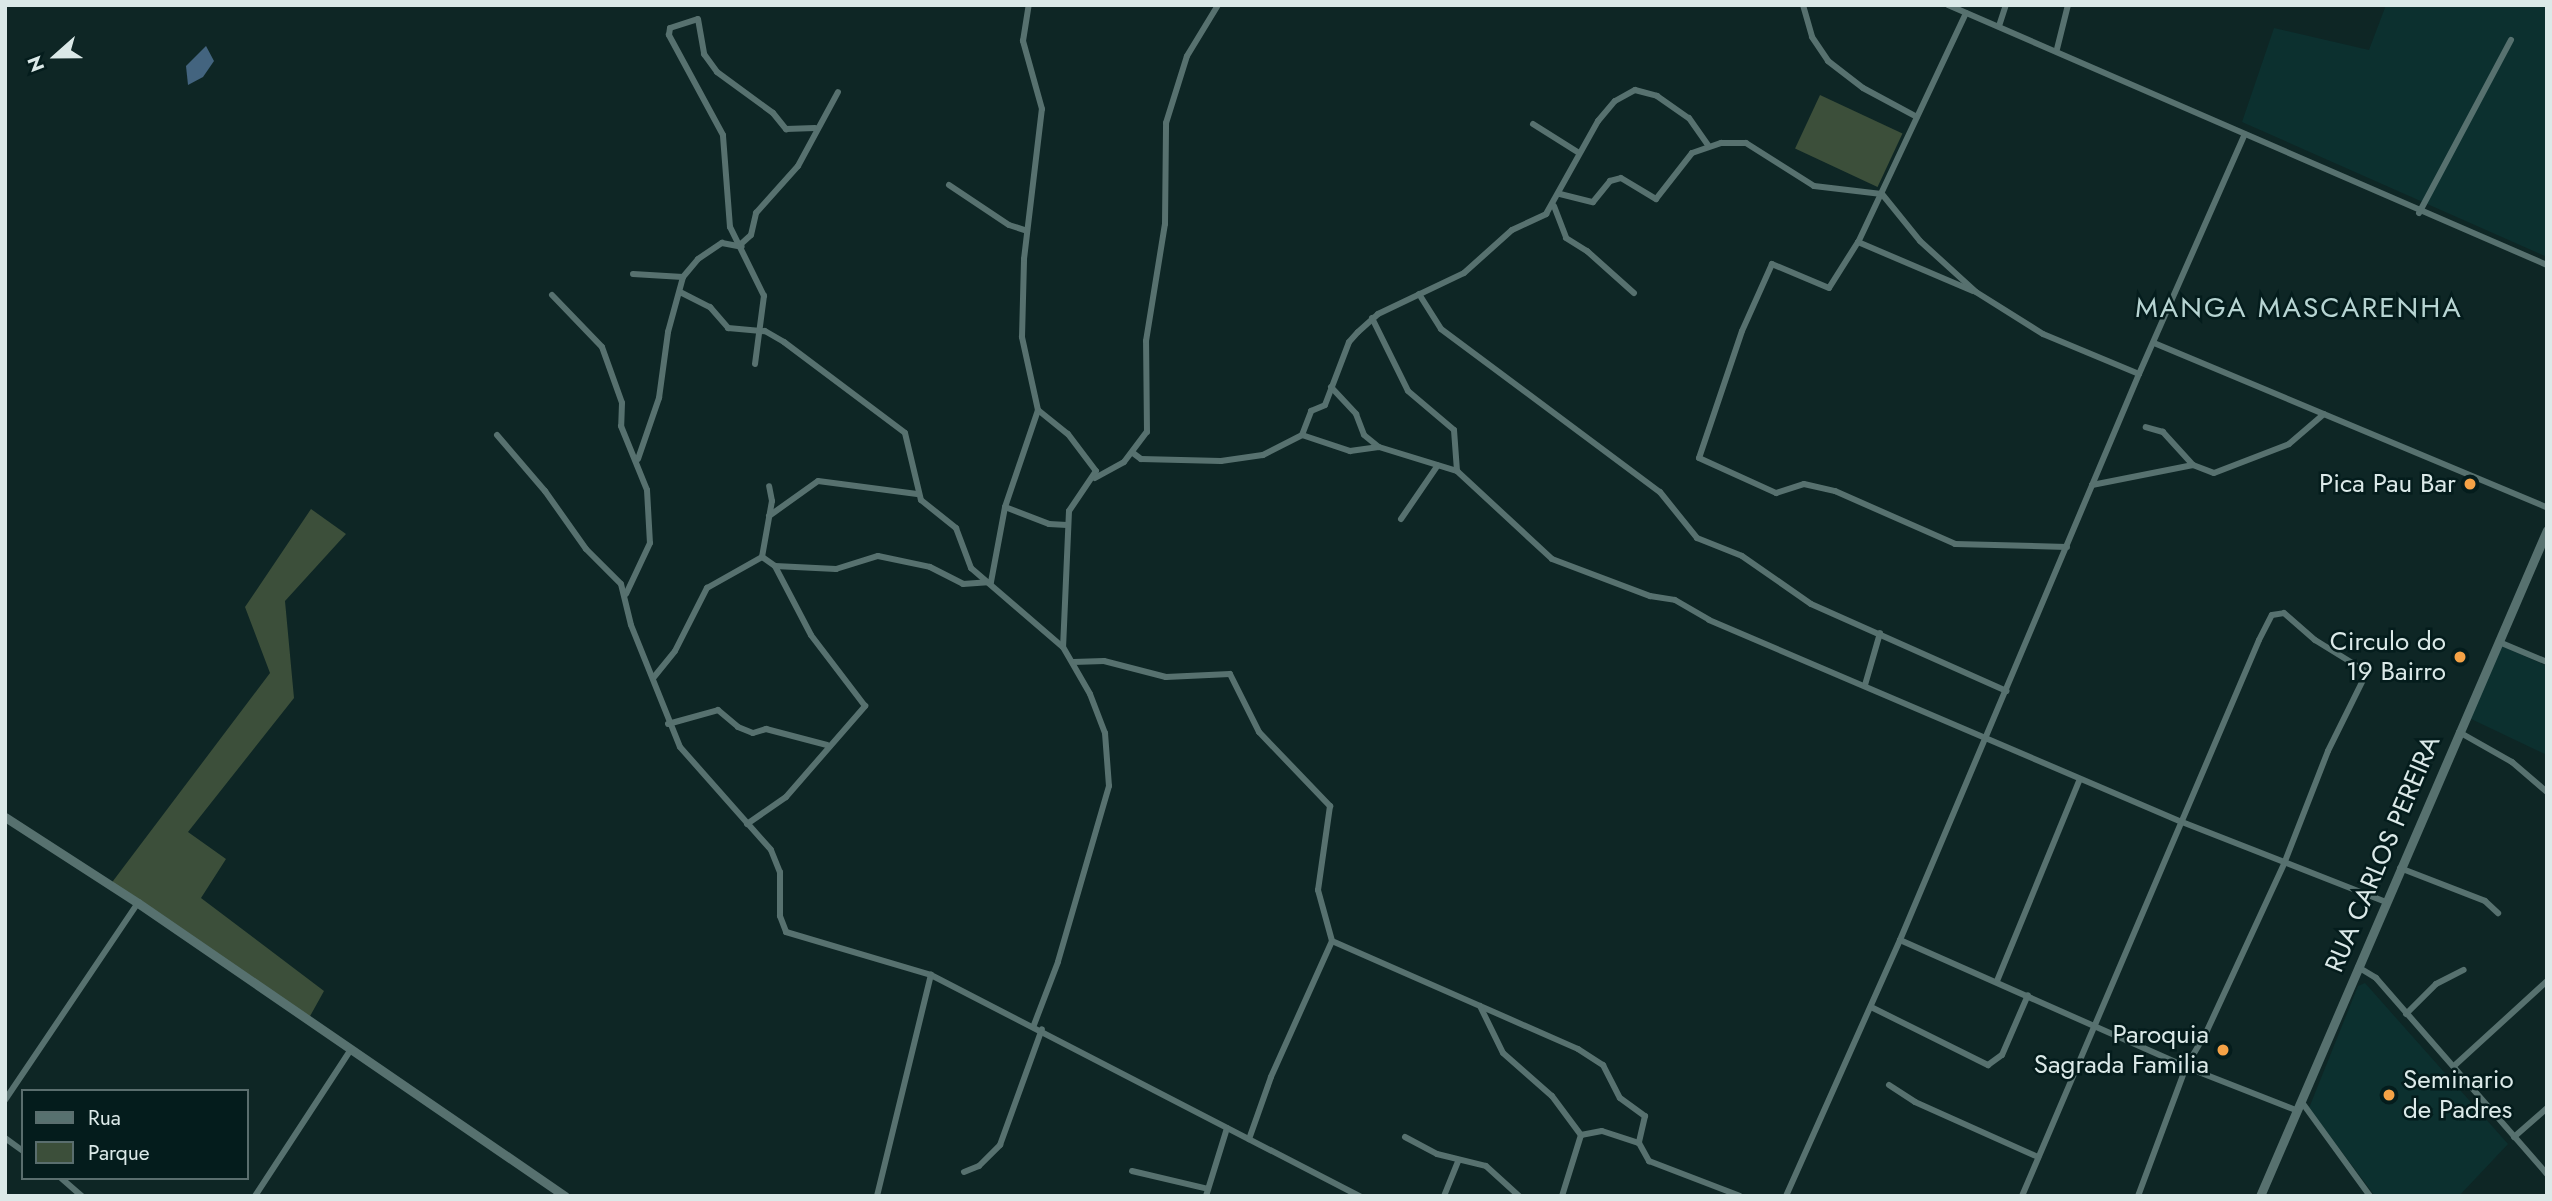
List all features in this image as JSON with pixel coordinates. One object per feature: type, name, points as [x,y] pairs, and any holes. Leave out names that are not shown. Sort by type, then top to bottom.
[{"type":"main road","name":"RUA CARLOS PEREIRA","points":[[2260,1196],[2384,901],[2547,530]]},
{"type":"main road","points":[[5,817],[138,903],[565,1196]]},
{"type":"street","points":[[991,582],[1005,507],[1038,410],[1023,337],[1027,231],[1042,109],[1023,41],[1029,5]]},
{"type":"street","points":[[1063,647],[1068,525],[1072,504],[1095,478],[1132,453],[1148,428],[1143,389],[1165,224],[1166,122],[1188,56],[1218,5]]},
{"type":"street","points":[[1803,5],[1812,37],[1828,61],[1863,88],[1917,117]]},
{"type":"street","points":[[1948,5],[2057,49],[2419,213],[2547,265]]},
{"type":"street","points":[[1999,26],[2006,5]]},
{"type":"street","points":[[2057,49],[2068,5]]},
{"type":"street","points":[[1966,13],[1882,194],[1858,242],[1829,288],[1772,264],[1742,331],[1699,458],[1776,492],[1804,484],[1835,491],[1955,544],[2067,547]]},
{"type":"street","points":[[755,364],[758,330],[765,299],[729,223],[723,135],[669,34],[672,25],[698,19],[704,54],[717,72],[772,113],[786,129],[815,128]]},
{"type":"street","points":[[2419,213],[2511,40]]},
{"type":"street","points":[[1132,453],[1142,459],[1222,461],[1263,455],[1302,435],[1311,411],[1325,405],[1331,387],[1346,360],[1349,342],[1372,318],[1464,273],[1512,230],[1537,220],[1554,206],[1579,153],[1612,103],[1635,90],[1657,96],[1683,112],[1707,145]]},
{"type":"street","points":[[741,246],[751,235],[756,213],[798,166],[815,128],[838,92]]},
{"type":"street","points":[[1533,124],[1579,153]]},
{"type":"street","points":[[1786,1196],[1987,739],[2138,374],[2245,134]]},
{"type":"street","points":[[1560,194],[1594,202],[1610,181],[1621,178],[1656,199],[1682,161],[1707,145],[1746,143],[1814,186],[1882,194],[1920,241],[1976,292]]},
{"type":"street","points":[[949,185],[1009,225],[1027,231]]},
{"type":"street","points":[[1554,206],[1566,238],[1587,251],[1634,293]]},
{"type":"street","points":[[1858,242],[1976,292],[2043,334],[2138,374]]},
{"type":"street","points":[[638,459],[659,398],[668,331],[683,276],[694,262],[722,243],[741,246]]},
{"type":"street","points":[[633,274],[683,276]]},
{"type":"street","points":[[680,292],[710,307],[728,328],[758,330],[785,342],[905,433],[917,494]]},
{"type":"street","points":[[1419,294],[1441,329],[1660,492],[1697,538],[1742,556],[1811,604],[2006,691]]},
{"type":"street","points":[[552,295],[602,346],[621,403],[621,426],[638,459],[647,490],[650,543],[626,594]]},
{"type":"street","points":[[1372,318],[1408,391],[1454,430],[1457,471]]},
{"type":"street","points":[[2154,343],[2547,507]]},
{"type":"street","points":[[1331,387],[1356,414],[1367,438],[1379,447],[1457,471],[1552,559],[1650,596],[1675,600],[1709,620],[2080,779],[2284,864],[2384,901]]},
{"type":"street","points":[[1038,410],[1068,434],[1093,463],[1095,478]]},
{"type":"street","points":[[2146,427],[2163,432],[2193,465],[2214,473],[2290,444],[2324,414]]},
{"type":"street","points":[[496,435],[545,491],[586,549],[612,571],[626,594],[631,625],[654,677],[668,724],[686,756],[763,839],[776,862],[780,916],[786,932],[931,975],[1034,1025],[1360,1196]]},
{"type":"street","points":[[1302,435],[1350,451],[1379,447]]},
{"type":"street","points":[[1401,519],[1438,465]]},
{"type":"street","points":[[2092,485],[2193,465]]},
{"type":"street","points":[[769,516],[818,481],[917,494],[956,528],[971,568],[991,582],[1063,647],[1073,662],[1105,733],[1109,786],[1058,962],[1034,1025]]},
{"type":"street","points":[[762,557],[769,516],[769,486]]},
{"type":"street","points":[[1005,507],[1049,524],[1068,525]]},
{"type":"street","points":[[775,566],[835,569],[878,556],[930,567],[963,584],[991,582]]},
{"type":"street","points":[[654,677],[675,651],[707,588],[762,557]]},
{"type":"street","points":[[747,824],[786,797],[827,745],[865,706],[811,635],[775,566],[762,557]]},
{"type":"street","points":[[2022,1196],[2259,640],[2272,615],[2284,613],[2315,640],[2367,672],[2328,751],[2284,864],[2186,1067],[2138,1196]]},
{"type":"street","points":[[1865,685],[1880,633]]},
{"type":"street","points":[[2499,642],[2547,662]]},
{"type":"street","points":[[1073,662],[1104,661],[1166,677],[1230,674],[1259,732],[1330,806],[1318,890],[1332,941],[1271,1077],[1249,1139]]},
{"type":"street","points":[[668,724],[718,710],[738,727],[753,733],[766,729],[827,745]]},
{"type":"street","points":[[2459,732],[2512,762],[2547,792]]},
{"type":"street","points":[[1997,981],[2080,779]]},
{"type":"street","points":[[2400,868],[2485,901],[2498,913]]},
{"type":"street","points":[[5,1100],[138,903]]},
{"type":"street","points":[[1900,940],[2186,1067],[2296,1110]]},
{"type":"street","points":[[1332,941],[1569,1044],[1602,1065],[1620,1098],[1646,1116],[1639,1143]]},
{"type":"street","points":[[2357,967],[2376,978],[2547,1174]]},
{"type":"street","points":[[2406,1014],[2436,984],[2464,970]]},
{"type":"street","points":[[877,1196],[931,975]]},
{"type":"street","points":[[2454,1066],[2547,981]]},
{"type":"street","points":[[1871,1007],[1988,1065],[2002,1055],[2028,995]]},
{"type":"street","points":[[1480,1006],[1503,1053],[1552,1096],[1581,1135]]},
{"type":"street","points":[[964,1172],[979,1166],[1000,1145],[1042,1030]]},
{"type":"street","points":[[256,1196],[350,1051]]},
{"type":"street","points":[[1889,1084],[1915,1102],[2038,1157]]},
{"type":"street","points":[[2300,1100],[2370,1196]]},
{"type":"street","points":[[2514,1137],[2547,1108]]},
{"type":"street","points":[[1132,1171],[1207,1192],[1227,1128]]},
{"type":"street","points":[[1581,1135],[1602,1131],[1639,1143],[1655,1164],[1740,1196]]},
{"type":"street","points":[[1562,1196],[1581,1135]]},
{"type":"street","points":[[1405,1137],[1458,1161],[1486,1166],[1519,1196]]},
{"type":"street","points":[[5,1138],[21,1150]]},
{"type":"street","points":[[1444,1196],[1458,1161]]},
{"type":"street","points":[[63,1180],[82,1196]]},
{"type":"shaded area","points":[[2386,5],[2547,5],[2547,257],[2242,122],[2274,28],[2369,50]]},
{"type":"shaded area","points":[[206,46],[214,61],[203,77],[188,85],[186,66]]},
{"type":"shaded area","points":[[2499,645],[2547,666],[2547,755],[2467,717]]},
{"type":"shaded area","name":"Seminario de Padres","points":[[2365,983],[2508,1144],[2459,1196],[2375,1196],[2309,1108],[2358,986]]},
{"type":"green space","points":[[1820,95],[1902,133],[1878,187],[1795,148]]},
{"type":"green space","points":[[311,509],[346,534],[285,601],[294,698],[188,832],[226,859],[201,898],[324,991],[309,1018],[110,885],[270,673],[245,607]]},
{"type":"place","name":"Pica Pau Bar","points":[[2470,484]]},
{"type":"place","name":"Circulo do 19 Bairro","points":[[2460,657]]},
{"type":"place","name":"Paroquia Sagrada Familia","points":[[2223,1050]]},
{"type":"place","name":"Seminario de Padres","points":[[2389,1095]]},
{"type":"district","name":"MANGA MASCARENHA","points":[[2299,308]]}]
